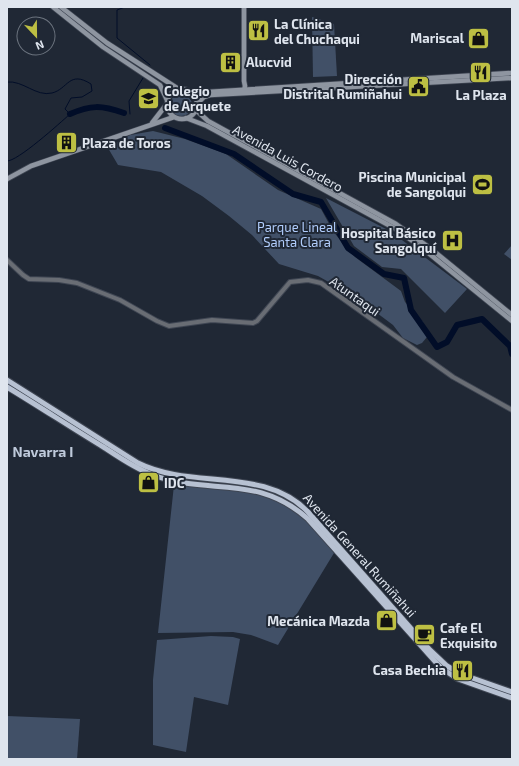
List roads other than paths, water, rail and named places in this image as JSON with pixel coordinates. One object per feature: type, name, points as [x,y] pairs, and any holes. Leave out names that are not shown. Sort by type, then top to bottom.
[{"type":"highway","name":"Avenida General Rumiñahui","points":[[7,380],[145,467],[174,475],[264,486],[291,497],[308,511],[429,649],[447,666],[461,674],[512,692]]},
{"type":"highway","name":"Avenida General Rumiñahui","points":[[7,387],[94,442],[151,475],[177,481],[255,490],[270,494],[290,504],[308,518],[441,668],[458,679],[512,698]]},
{"type":"main road","points":[[53,7],[103,47],[160,85],[169,112],[174,117]]},
{"type":"main road","points":[[61,7],[107,42],[180,90],[191,93],[512,73]]},
{"type":"main road","points":[[244,7],[245,89]]},
{"type":"main road","points":[[197,104],[207,95],[512,78]]},
{"type":"main road","points":[[236,89],[244,81]]},
{"type":"main road","points":[[241,93],[245,89]]},
{"type":"main road","points":[[151,124],[173,93],[180,90]]},
{"type":"main road","points":[[7,179],[31,166],[151,124],[174,117],[186,118],[196,110],[197,104],[191,93]]},
{"type":"main road","name":"Avenida Luis Cordero","points":[[196,110],[208,121],[396,224],[430,248],[512,315]]},
{"type":"main road","name":"Avenida Luis Cordero","points":[[186,118],[207,126],[394,228],[421,247],[512,321]]},
{"type":"street","name":"Atuntaqui","points":[[7,260],[29,279],[59,280],[77,283],[120,300],[157,321],[169,326],[212,320],[255,322],[290,282],[308,280],[321,283],[453,377],[512,410]]},
{"type":"waterway","points":[[125,7],[117,10],[117,38],[150,65]]},
{"type":"waterway","points":[[130,114],[129,101],[143,78]]},
{"type":"waterway","points":[[7,82],[19,83],[35,91],[46,94],[57,91],[69,82],[78,79],[84,80],[91,84],[92,91],[82,97],[71,98],[65,109],[70,114],[29,149],[12,160],[7,161]]},
{"type":"waterway","points":[[70,114],[96,107],[102,107],[124,113]]},
{"type":"waterway","points":[[165,128],[234,154],[293,194],[321,202],[348,248],[384,274],[404,278],[411,310],[437,347],[447,342],[457,325],[482,319],[510,346],[512,354]]},
{"type":"place","name":"La Clínica del Chuchaqui","points":[[258,31]]},
{"type":"place","name":"Mariscal","points":[[479,38]]},
{"type":"place","name":"Alucvid","points":[[231,62]]},
{"type":"place","name":"La Plaza","points":[[481,73]]},
{"type":"place","name":"Dirección Distrital Rumiñahui","points":[[418,86]]},
{"type":"place","name":"Colegio de Arquete","points":[[148,98]]},
{"type":"place","name":"Plaza de Toros","points":[[67,143]]},
{"type":"place","name":"Piscina Municipal de Sangolqui","points":[[482,184]]},
{"type":"place","name":"Hospital Básico Sangolquí","points":[[452,240]]},
{"type":"place","name":"IDC","points":[[149,483]]},
{"type":"place","name":"Mecánica Mazda","points":[[386,621]]},
{"type":"place","name":"Cafe El Exquisito","points":[[424,635]]},
{"type":"place","name":"Casa Bechia","points":[[462,670]]},
{"type":"district","name":"Navarra I","points":[[43,451]]},
{"type":"park label","name":"Parque Lineal Santa Clara","points":[[297,234]]}]
